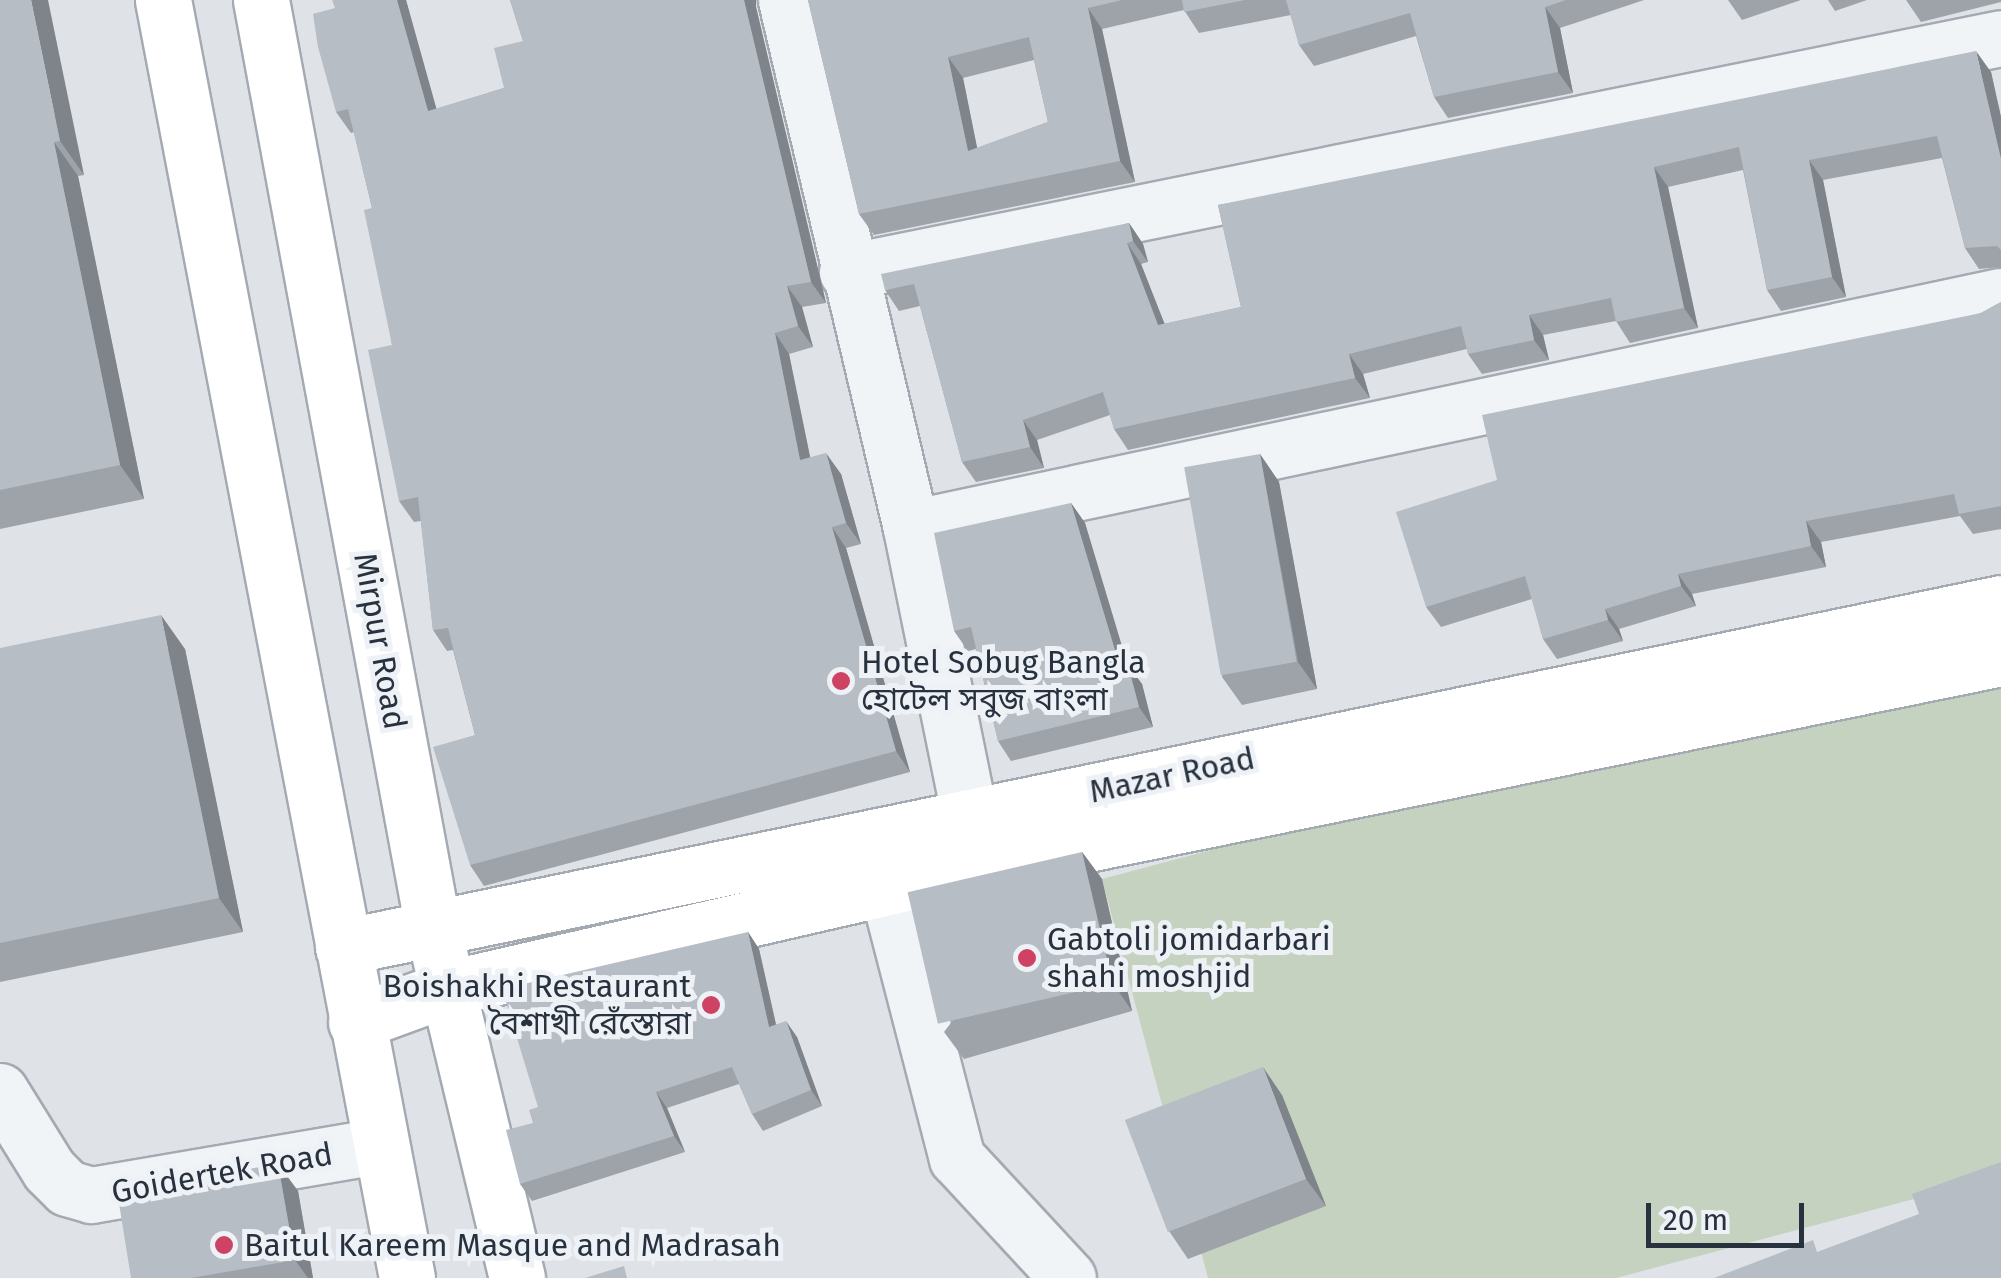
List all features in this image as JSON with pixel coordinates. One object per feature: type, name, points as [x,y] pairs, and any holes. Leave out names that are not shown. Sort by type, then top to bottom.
[{"type":"main road","points":[[163,0],[377,1146],[407,1278]]},
{"type":"main road","name":"Mirpur Road","points":[[261,0],[433,928],[516,1278]]},
{"type":"main road","name":"Mazar Road","points":[[342,947],[2001,603]]},
{"type":"main road","name":"Mazar Road","points":[[356,1022],[449,988],[886,888],[2001,658]]},
{"type":"street","points":[[786,0],[847,272],[911,528],[970,817]]},
{"type":"street","points":[[847,272],[2001,38]]},
{"type":"street","points":[[911,528],[2001,296]]},
{"type":"street","points":[[886,888],[957,1158],[1068,1278]]},
{"type":"street","name":"Goidertek Road","points":[[0,1091],[49,1170],[66,1188],[91,1196],[377,1146]]},
{"type":"green space","points":[[2001,640],[2001,1176],[1616,1278],[1208,1278],[1102,879]]},
{"type":"building","points":[[0,0],[31,0],[60,141],[54,142],[120,465],[0,490]]},
{"type":"building","points":[[332,0],[397,0],[428,111],[504,88],[494,48],[523,41],[510,0],[744,0],[811,282],[787,286],[798,326],[775,333],[800,460],[826,453],[846,523],[832,527],[896,751],[470,865],[433,747],[475,735],[448,628],[433,630],[418,497],[399,501],[368,350],[392,345],[364,210],[372,208],[348,109],[336,112],[318,47],[313,14],[335,8]]},
{"type":"building","points":[[808,0],[1122,0],[1088,8],[1120,161],[859,214]],"holes":[[[1029,37],[1048,122],[968,151],[948,57]]]},
{"type":"building","points":[[1182,0],[1245,0],[1184,12]]},
{"type":"building","points":[[1286,0],[1566,0],[1545,7],[1558,72],[1434,97],[1410,13],[1299,45]]},
{"type":"building","points":[[1976,51],[2001,159],[2001,250],[1997,246],[1965,248],[1937,136],[1809,160],[1832,277],[1767,290],[1739,147],[1654,167],[1684,308],[1616,322],[1611,298],[1529,315],[1534,340],[1468,354],[1461,326],[1349,354],[1355,378],[1114,429],[1103,392],[1023,420],[1030,447],[962,462],[914,284],[885,290],[881,274],[1129,223],[1133,241],[1127,243],[1158,325],[1241,307],[1218,205]]},
{"type":"building","points":[[2001,302],[2001,506],[1959,514],[1954,494],[1806,521],[1811,546],[1678,574],[1681,586],[1605,609],[1608,620],[1543,639],[1525,576],[1426,607],[1396,512],[1497,480],[1482,415],[1981,313]]},
{"type":"building","points":[[1260,454],[1297,662],[1221,675],[1184,467]]},
{"type":"building","points":[[1071,503],[1120,667],[1128,665],[1139,707],[998,741],[971,627],[954,631],[934,533]]},
{"type":"building","points":[[161,615],[219,898],[0,943],[0,648]]},
{"type":"building","name":"Gabtoli jomidarbari shahi moshjid","points":[[1082,852],[1112,984],[938,1024],[908,892]]},
{"type":"building","points":[[748,932],[769,1027],[786,1021],[811,1090],[752,1114],[732,1067],[656,1092],[674,1136],[520,1184],[506,1130],[533,1123],[529,1110],[538,1107],[502,989]]},
{"type":"building","points":[[1263,1067],[1306,1179],[1168,1232],[1125,1120]]},
{"type":"building","points":[[2001,1162],[2001,1278],[1714,1278],[1813,1240],[1817,1252],[1919,1214],[1912,1194]]},
{"type":"building","name":"Baitul Kareem Masque and Madrasah","points":[[278,1164],[295,1260],[191,1278],[131,1278],[117,1191]]},
{"type":"building","points":[[624,1266],[627,1278],[585,1278]]},
{"type":"place","name":"Hotel Sobug Bangla হোটেল সবুজ বাংলা","points":[[841,681]]},
{"type":"place","name":"Gabtoli jomidarbari shahi moshjid","points":[[1027,958]]},
{"type":"place","name":"Boishakhi Restaurant বৈশাখী রেঁস্তোরা","points":[[711,1005]]},
{"type":"place","name":"Baitul Kareem Masque and Madrasah","points":[[224,1245]]}]
